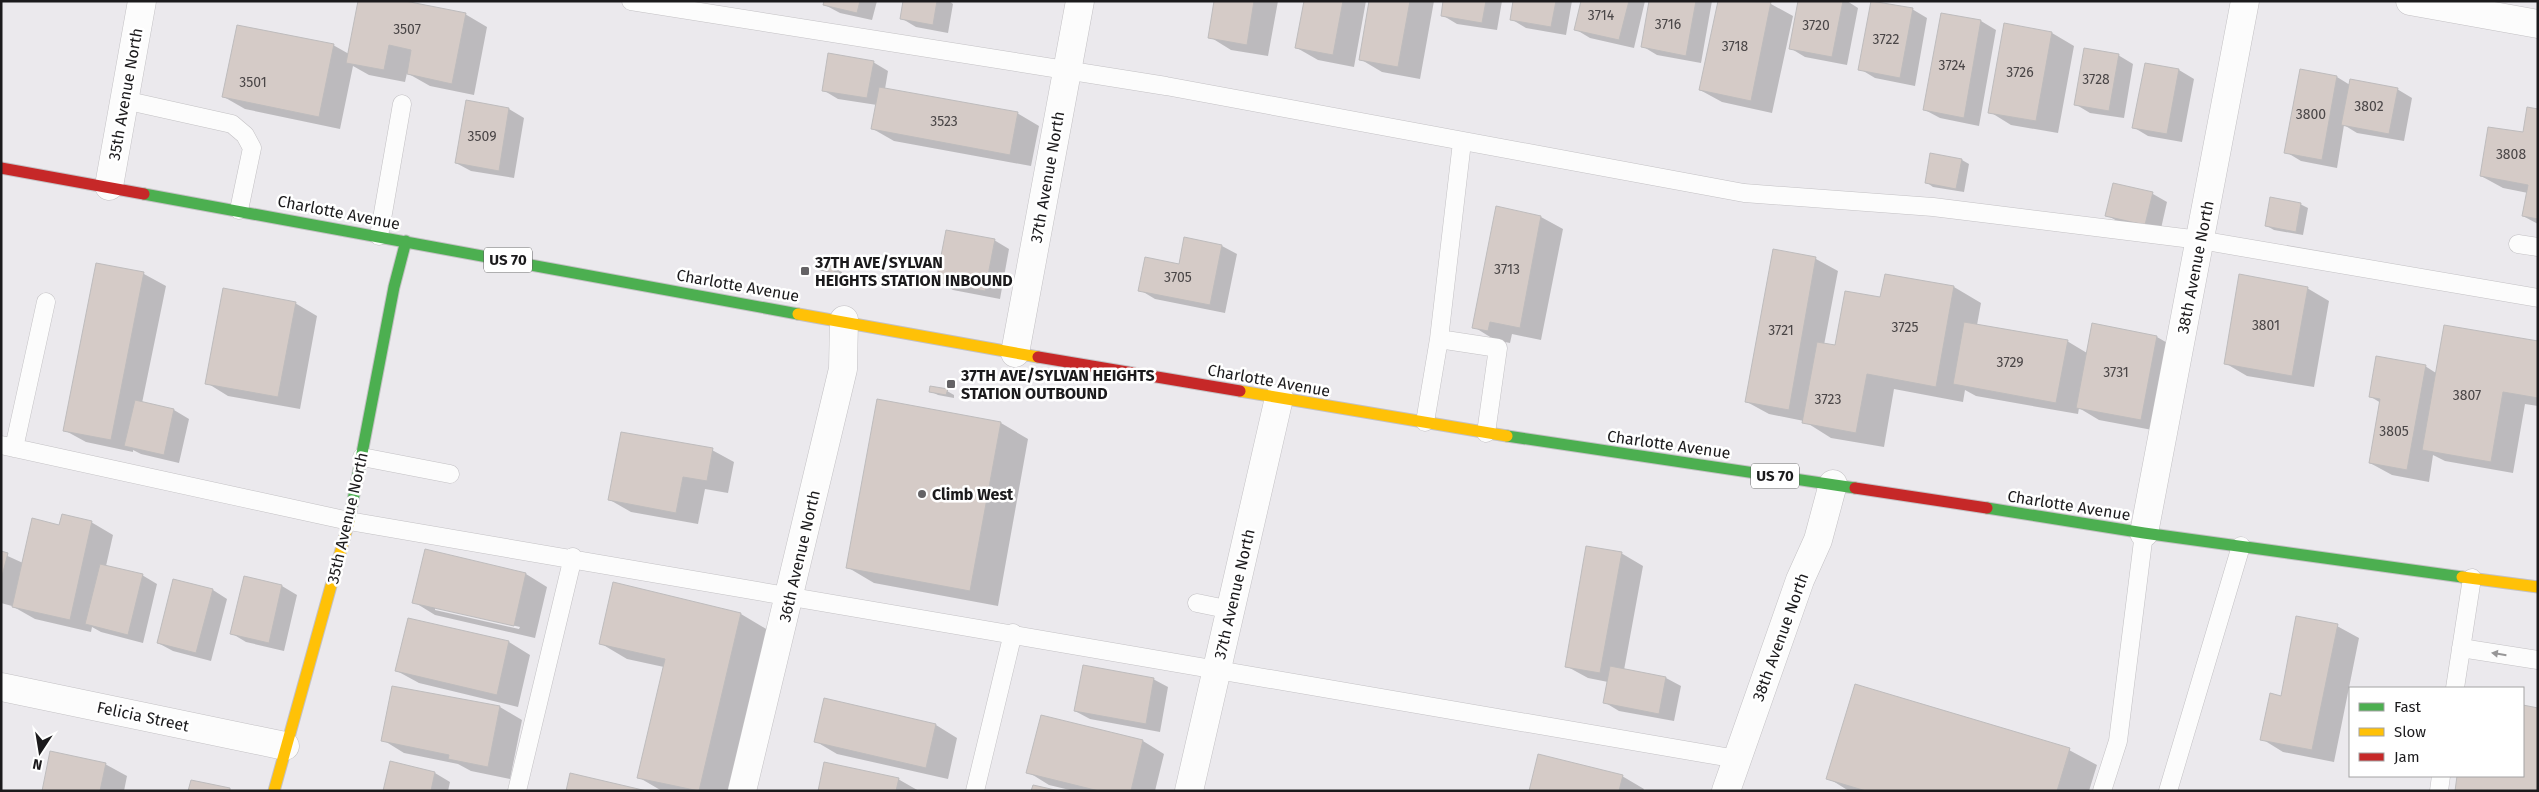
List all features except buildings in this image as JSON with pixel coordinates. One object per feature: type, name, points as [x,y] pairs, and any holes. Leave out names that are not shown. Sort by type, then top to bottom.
[{"type":"main road","name":"Charlotte Avenue","points":[[1,168],[844,320],[1015,353],[1486,433],[1832,484],[2144,533],[2538,587]]},
{"type":"main road","name":"35th Avenue North","points":[[274,791],[349,521],[394,287],[406,242]]},
{"type":"street","name":"35th Avenue North","points":[[109,186],[142,1]]},
{"type":"street","name":"37th Avenue North","points":[[1015,353],[1080,1]]},
{"type":"street","name":"38th Avenue North","points":[[2144,533],[2245,1]]},
{"type":"street","points":[[2410,1],[2538,24]]},
{"type":"street","name":"36th Avenue North","points":[[742,791],[843,369],[844,320]]},
{"type":"street","name":"37th Avenue North","points":[[1189,791],[1232,610],[1279,398]]},
{"type":"street","name":"38th Avenue North","points":[[1726,791],[1800,580],[1818,540],[1832,484]]},
{"type":"street","name":"Felicia Street","points":[[1,686],[285,746]]},
{"type":"lane","points":[[631,1],[1067,72],[1166,86],[1744,193],[1933,207],[2200,240],[2538,298]]},
{"type":"lane","points":[[124,100],[232,124],[245,135],[252,148],[239,210]]},
{"type":"lane","points":[[379,236],[402,104]]},
{"type":"lane","points":[[1425,422],[1439,339],[1462,142]]},
{"type":"lane","points":[[2518,244],[2538,247]]},
{"type":"lane","points":[[46,302],[7,446],[349,521],[573,557],[1737,759]]},
{"type":"lane","points":[[1439,339],[1498,348],[1486,433]]},
{"type":"lane","points":[[362,457],[450,474]]},
{"type":"lane","points":[[2102,791],[2118,741],[2144,533]]},
{"type":"lane","points":[[2168,791],[2241,546]]},
{"type":"lane","points":[[517,791],[573,557]]},
{"type":"lane","points":[[2454,687],[2472,578]]},
{"type":"lane","points":[[1197,604],[1232,610]]},
{"type":"lane","points":[[975,791],[1013,633]]},
{"type":"lane","points":[[2461,648],[2538,660]]},
{"type":"lane","points":[[2439,791],[2442,777]]},
{"type":"traffic: fast","points":[[144,194],[798,314]]},
{"type":"traffic: fast","points":[[349,521],[394,287],[406,241]]},
{"type":"traffic: fast","points":[[1507,436],[1855,488]]},
{"type":"traffic: fast","points":[[1987,508],[2144,533],[2462,577]]},
{"type":"traffic: slow","points":[[798,314],[1038,357]]},
{"type":"traffic: slow","points":[[1240,391],[1507,436]]},
{"type":"traffic: slow","points":[[274,791],[349,521]]},
{"type":"traffic: slow","points":[[2462,577],[2538,587]]},
{"type":"traffic: jam","points":[[1,168],[144,194]]},
{"type":"traffic: jam","points":[[1038,357],[1240,391]]},
{"type":"traffic: jam","points":[[1855,488],[1987,508]]},
{"type":"place","name":"37TH AVE/SYLVAN HEIGHTS STATION INBOUND","points":[[805,271]]},
{"type":"place","name":"37TH AVE/SYLVAN HEIGHTS STATION OUTBOUND","points":[[951,384]]},
{"type":"place","name":"Climb West","points":[[922,494]]}]
